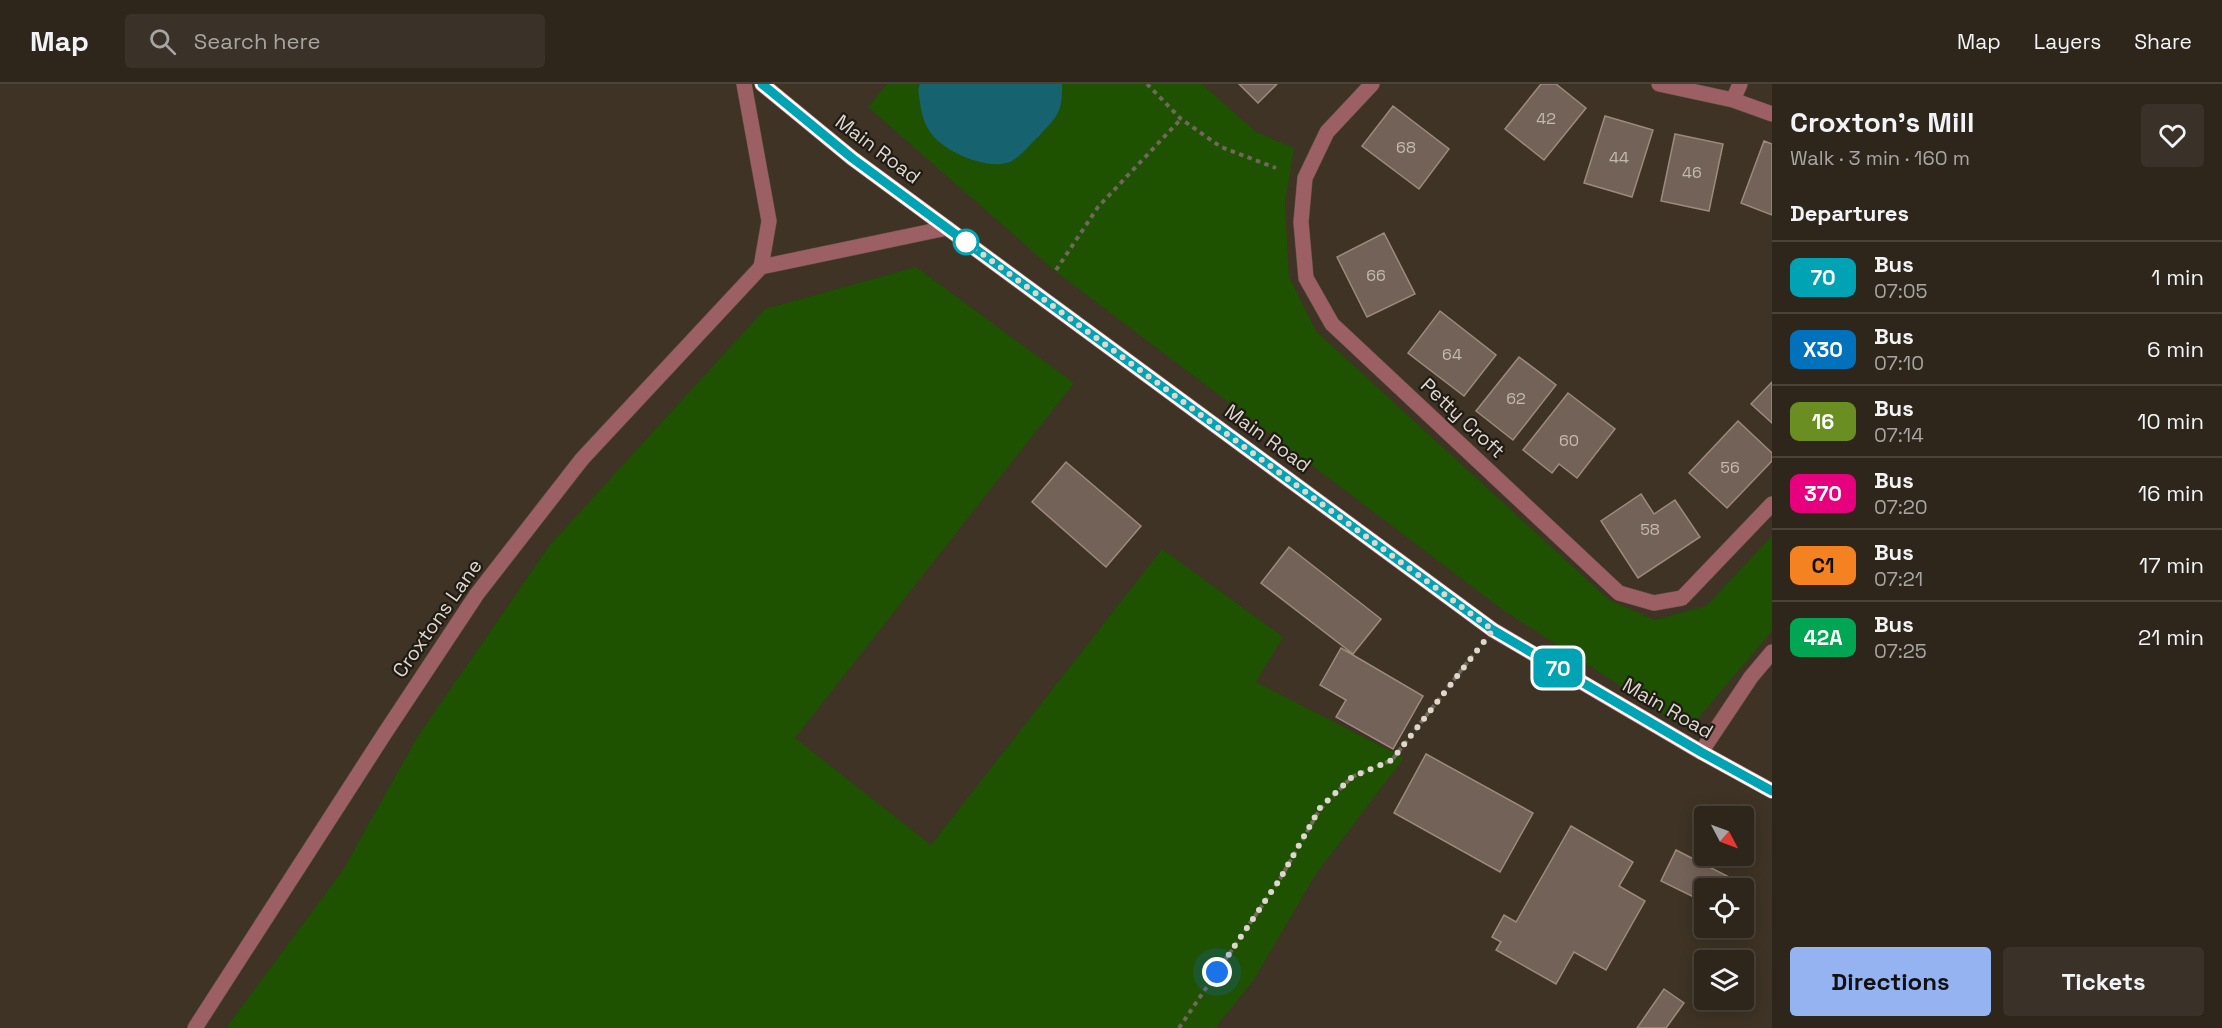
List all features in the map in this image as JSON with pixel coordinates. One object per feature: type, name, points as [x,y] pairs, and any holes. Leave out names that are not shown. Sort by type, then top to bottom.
[{"type":"main road","name":"Main Road","points":[[762,84],[852,158],[1493,630],[1772,791]]},
{"type":"street","points":[[744,84],[769,221],[761,267],[947,228]]},
{"type":"street","name":"Petty Croft","points":[[1372,84],[1327,132],[1305,178],[1301,222],[1306,278],[1332,324],[1619,593],[1654,603],[1682,598],[1772,504]]},
{"type":"street","points":[[1659,84],[1733,100],[1772,114]]},
{"type":"street","points":[[1733,100],[1740,84]]},
{"type":"street","name":"Croxtons Lane","points":[[195,1028],[304,862],[382,736],[477,594],[582,459],[761,267]]},
{"type":"street","points":[[1701,752],[1751,677],[1772,652]]},
{"type":"path","points":[[1147,84],[1181,119],[1221,147],[1305,178]]},
{"type":"path","points":[[1040,296],[1098,207],[1181,119]]},
{"type":"path","points":[[1179,1028],[1280,879],[1320,808],[1352,777],[1392,760],[1493,630]]},
{"type":"green space","points":[[887,84],[1202,84],[1256,132],[1294,148],[1285,203],[1289,277],[1316,331],[1609,600],[1655,620],[1706,606],[1772,536],[1772,631],[1690,731],[1503,610],[1055,271],[868,107]]},
{"type":"green space","points":[[916,267],[1074,383],[795,738],[931,845],[1162,549],[1283,637],[1256,682],[1404,758],[1316,874],[1253,981],[1215,1028],[226,1028],[343,870],[418,736],[550,545],[765,309]]},
{"type":"water","points":[[920,84],[1062,84],[1060,108],[1054,119],[1039,136],[1012,161],[1003,164],[980,162],[945,147],[930,132],[921,110],[918,93]]},
{"type":"building","points":[[1239,84],[1277,84],[1258,103]]},
{"type":"building","points":[[1541,84],[1556,84],[1586,108],[1544,160],[1505,129]]},
{"type":"building","points":[[1393,106],[1449,149],[1419,189],[1362,146]]},
{"type":"building","points":[[1605,116],[1653,130],[1632,197],[1584,183]]},
{"type":"building","points":[[1675,134],[1723,144],[1709,211],[1661,201]]},
{"type":"building","points":[[1764,141],[1772,144],[1772,215],[1741,203]]},
{"type":"building","points":[[1384,233],[1415,294],[1367,317],[1337,257]]},
{"type":"building","points":[[1440,311],[1496,355],[1464,396],[1408,353]]},
{"type":"building","points":[[1519,357],[1556,385],[1513,440],[1476,411]]},
{"type":"building","points":[[1772,382],[1772,423],[1751,404]]},
{"type":"building","points":[[1568,393],[1615,429],[1577,478],[1559,464],[1552,473],[1523,450]]},
{"type":"building","points":[[1738,421],[1772,453],[1772,461],[1727,508],[1689,473]]},
{"type":"building","points":[[1066,462],[1141,526],[1106,567],[1032,502]]},
{"type":"building","points":[[1641,494],[1654,514],[1675,500],[1700,537],[1638,578],[1601,521]]},
{"type":"building","points":[[1289,547],[1381,619],[1353,654],[1261,583]]},
{"type":"building","points":[[1341,648],[1423,696],[1393,749],[1336,717],[1346,700],[1320,685]]},
{"type":"building","points":[[1426,754],[1533,813],[1500,872],[1394,813]]},
{"type":"building","points":[[1571,826],[1633,862],[1619,886],[1645,901],[1606,970],[1574,952],[1556,984],[1496,950],[1501,942],[1492,937],[1504,915],[1516,922]]},
{"type":"building","points":[[1676,850],[1694,859],[1694,866],[1707,866],[1731,878],[1694,878],[1694,897],[1661,881]]},
{"type":"building","points":[[1664,989],[1684,1003],[1666,1028],[1637,1028]]},
{"type":"bus line","name":"70","points":[[762,84],[852,158],[1493,630],[1772,791]]},
{"type":"route","points":[[966,242],[1493,630],[1392,760],[1352,777],[1320,808],[1280,879],[1217,972]]}]
